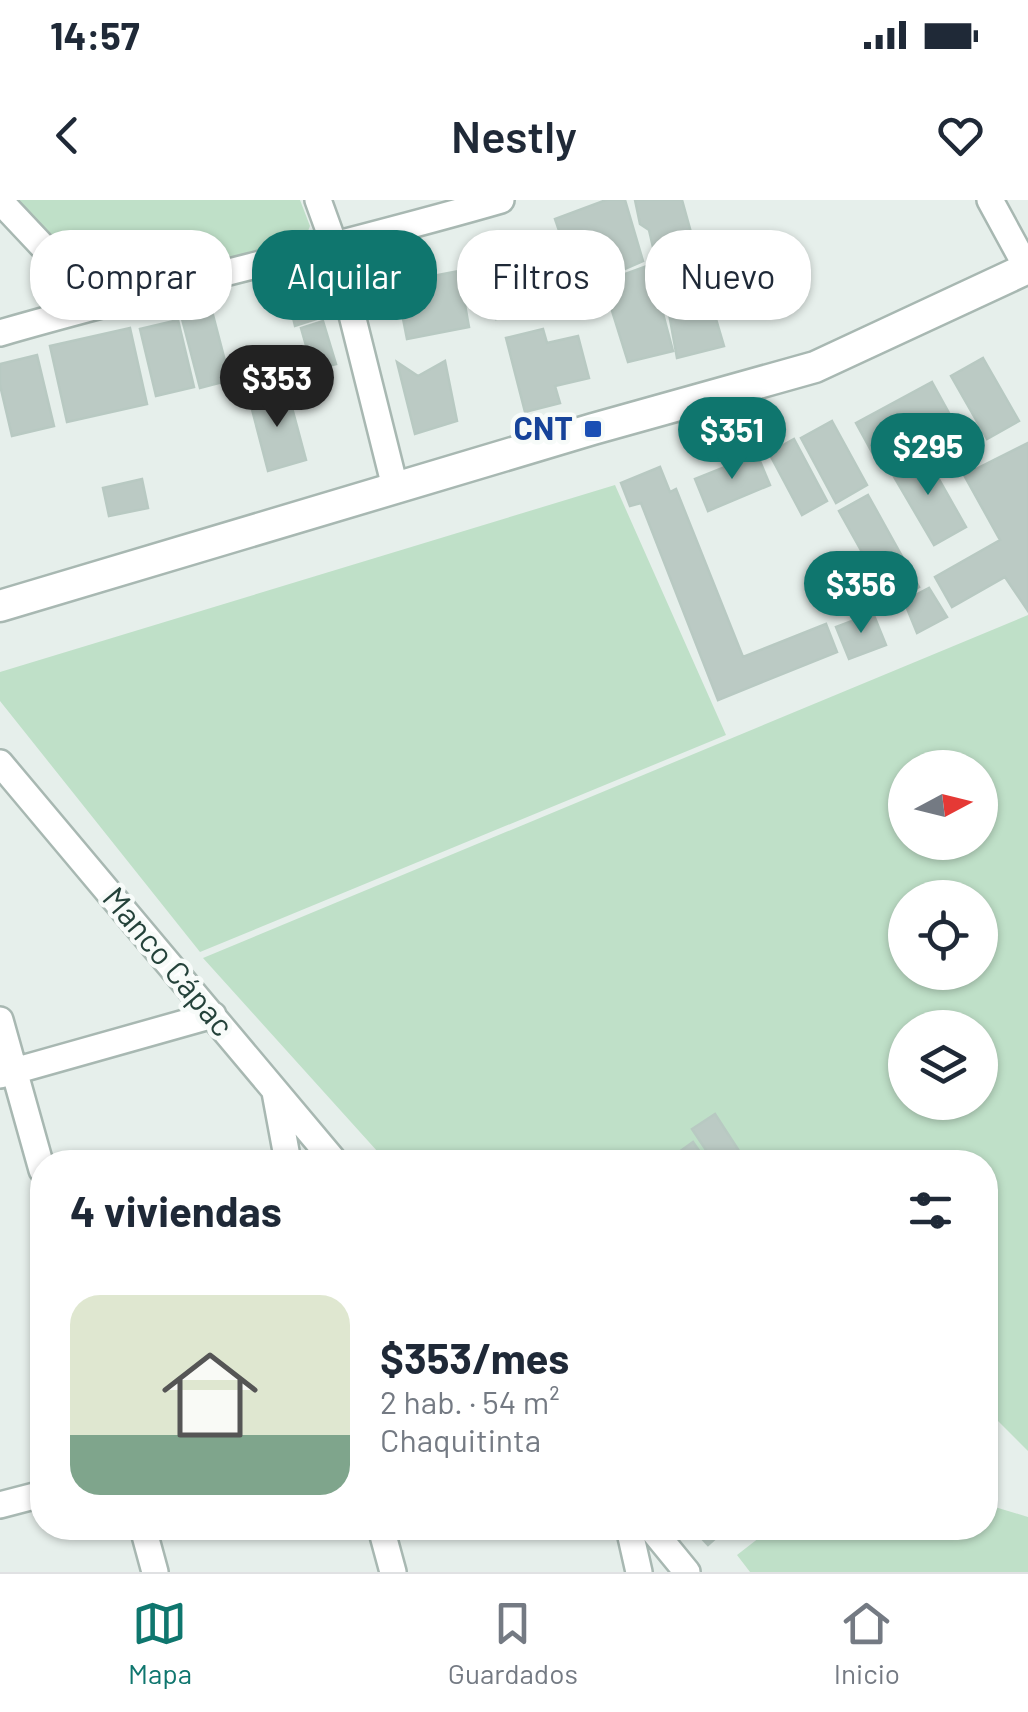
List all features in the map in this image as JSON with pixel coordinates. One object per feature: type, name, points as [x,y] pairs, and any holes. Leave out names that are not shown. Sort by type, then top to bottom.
[{"type":"street","points":[[318,200],[329,230]]},
{"type":"street","points":[[396,230],[501,200]]},
{"type":"street","points":[[0,606],[814,367],[1028,268],[990,200]]},
{"type":"street","points":[[0,201],[30,233]]},
{"type":"street","points":[[0,333],[46,320]]},
{"type":"street","points":[[354,320],[395,487]]},
{"type":"street","name":"Manco Cápac","points":[[0,763],[325,1150]]},
{"type":"street","points":[[7,1073],[213,1015]]},
{"type":"street","points":[[0,1020],[7,1073],[35,1150]]},
{"type":"street","points":[[275,1092],[286,1150]]},
{"type":"street","points":[[0,1505],[30,1497]]},
{"type":"street","points":[[146,1540],[155,1572]]},
{"type":"street","points":[[384,1540],[393,1572]]},
{"type":"street","points":[[632,1540],[639,1572]]},
{"type":"street","points":[[661,1540],[687,1572]]},
{"type":"green space","points":[[15,200],[300,200],[310,226],[308,230],[252,230],[252,257],[232,262],[232,230],[43,230]]},
{"type":"green space","points":[[615,485],[726,735],[200,952],[0,701],[0,672]]},
{"type":"green space","points":[[1028,615],[1028,1451],[998,1421],[998,1150],[376,1150],[203,958]]},
{"type":"green space","points":[[998,1508],[1028,1517],[1028,1572],[750,1572],[737,1555],[756,1540],[998,1540]]},
{"type":"building","points":[[606,200],[625,200],[643,261],[625,269],[625,230],[559,230],[555,219]]},
{"type":"building","points":[[635,200],[682,200],[690,230],[649,230],[640,224]]},
{"type":"building","points":[[645,267],[645,320],[665,320],[673,351],[628,362],[615,320],[625,320],[625,274]]},
{"type":"building","points":[[457,271],[457,320],[468,320],[469,327],[407,339],[403,320],[437,320],[437,275]]},
{"type":"building","points":[[178,320],[194,387],[156,396],[140,329]]},
{"type":"building","points":[[182,320],[214,320],[230,380],[200,388]]},
{"type":"building","points":[[670,320],[716,320],[724,346],[677,358]]},
{"type":"building","points":[[323,321],[336,364],[313,370],[301,328]]},
{"type":"building","points":[[130,328],[147,404],[67,422],[50,346]]},
{"type":"building","points":[[543,329],[547,343],[578,336],[589,378],[555,386],[560,403],[525,412],[506,338]]},
{"type":"building","points":[[37,355],[54,426],[12,436],[0,385],[0,364]]},
{"type":"building","points":[[983,358],[1019,421],[987,439],[951,376]]},
{"type":"building","points":[[445,361],[457,421],[415,434],[397,362],[418,376]]},
{"type":"building","points":[[932,382],[949,413],[873,454],[856,423]]},
{"type":"building","points":[[287,389],[306,460],[268,471],[249,398]]},
{"type":"building","points":[[832,421],[867,485],[836,503],[801,438]]},
{"type":"building","points":[[794,439],[827,501],[802,515],[769,453]]},
{"type":"building","points":[[1028,443],[1028,611],[1005,577],[952,607],[935,577],[1000,540],[964,475]]},
{"type":"building","points":[[923,451],[966,527],[934,545],[890,470]]},
{"type":"building","points":[[757,454],[770,485],[708,511],[695,479]]},
{"type":"building","points":[[660,467],[670,492],[676,489],[743,657],[826,624],[837,652],[718,700],[641,503],[630,506],[621,483]]},
{"type":"building","points":[[142,479],[148,508],[109,516],[103,488]]},
{"type":"building","points":[[868,495],[919,587],[891,604],[839,511]]},
{"type":"building","points":[[929,588],[947,617],[917,633],[904,601]]},
{"type":"building","points":[[873,613],[886,645],[849,659],[836,627]]},
{"type":"building","points":[[715,1114],[738,1150],[706,1150],[692,1129]]},
{"type":"building","points":[[693,1142],[699,1150],[682,1150]]},
{"type":"place","name":"CNT","points":[[593,429]]}]
